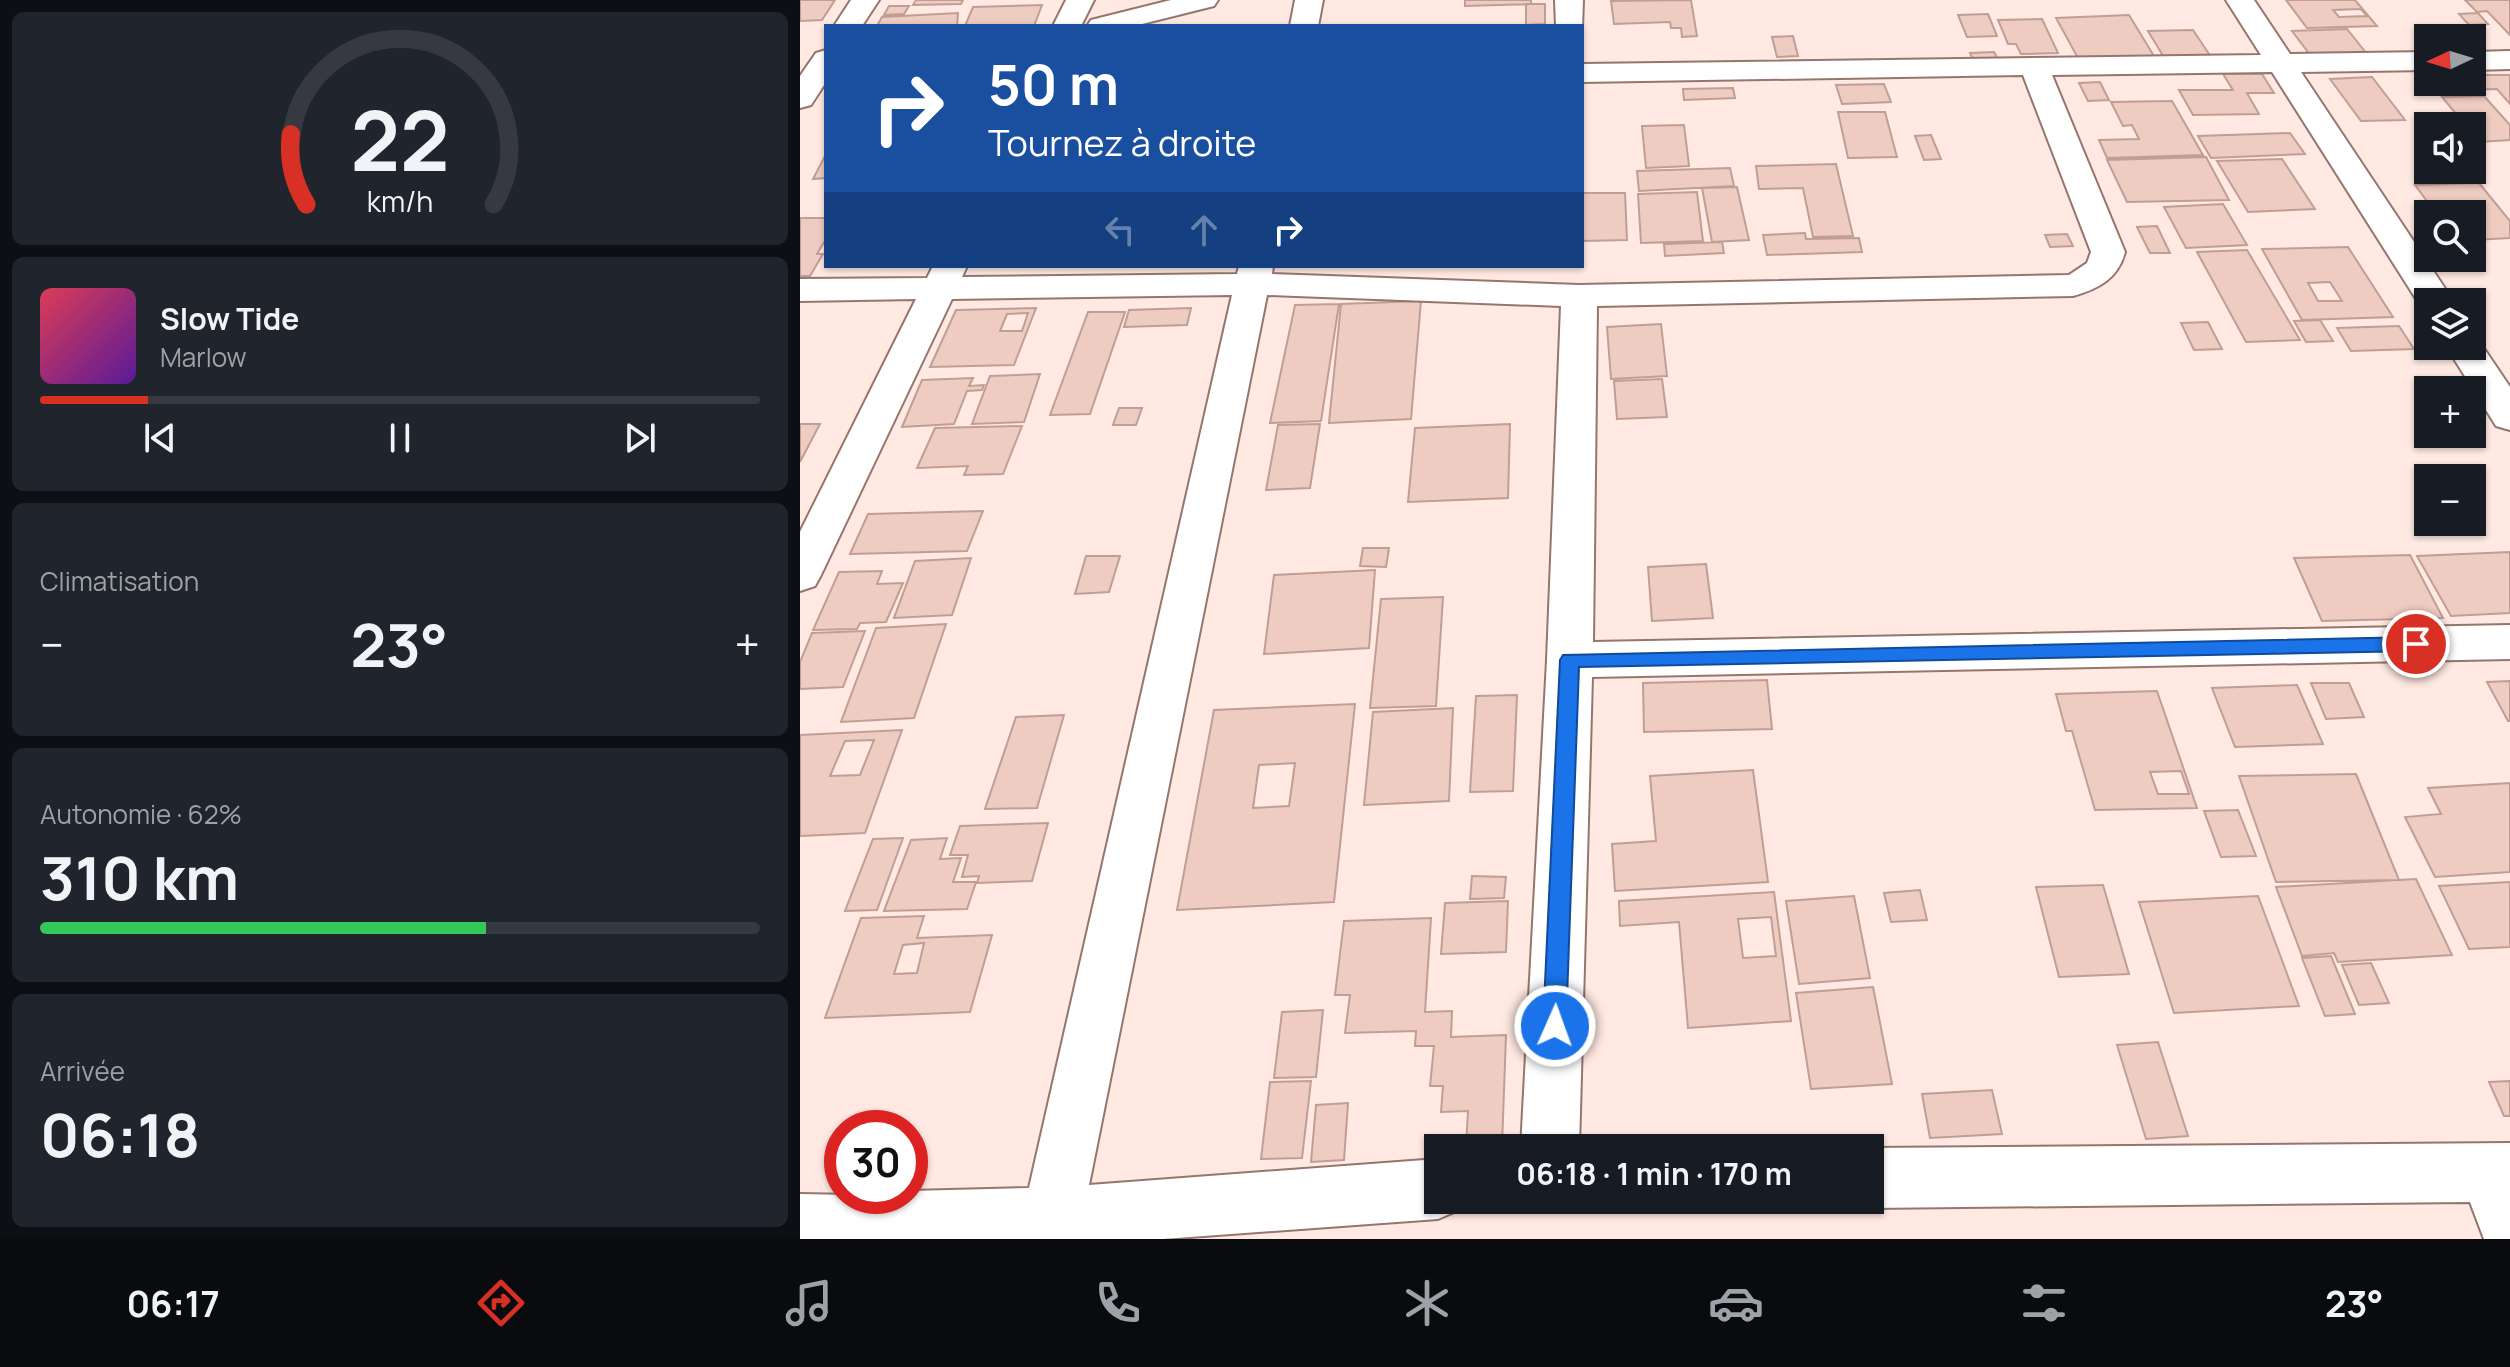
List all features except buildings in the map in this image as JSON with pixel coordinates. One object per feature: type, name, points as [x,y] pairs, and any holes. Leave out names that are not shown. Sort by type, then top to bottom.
[{"type":"street","points":[[849,24],[865,0]]},
{"type":"street","points":[[1068,24],[1080,0]]},
{"type":"street","points":[[1109,24],[1204,0]]},
{"type":"street","points":[[1304,24],[1309,0]]},
{"type":"street","points":[[1569,0],[1570,24]]},
{"type":"street","points":[[2240,0],[2427,288]]},
{"type":"street","points":[[2486,61],[2510,60]]},
{"type":"street","points":[[1584,73],[2414,61]]},
{"type":"street","points":[[800,99],[824,62]]},
{"type":"street","points":[[800,290],[944,277],[1254,275],[1579,296],[2073,285],[2090,279],[2100,271],[2108,252],[2034,67]]},
{"type":"street","points":[[800,107],[824,101]]},
{"type":"street","points":[[1051,1228],[1254,275]]},
{"type":"street","points":[[800,575],[944,277]]},
{"type":"street","points":[[1551,1134],[1570,660],[1579,296]]},
{"type":"street","points":[[2473,360],[2510,417]]},
{"type":"street","points":[[1570,660],[2510,642]]},
{"type":"street","points":[[1884,1178],[2500,1173],[2510,1228]]},
{"type":"street","points":[[800,1224],[1051,1228],[1424,1190]]},
{"type":"route","points":[[1555,1026],[1570,660],[2416,644]]}]
